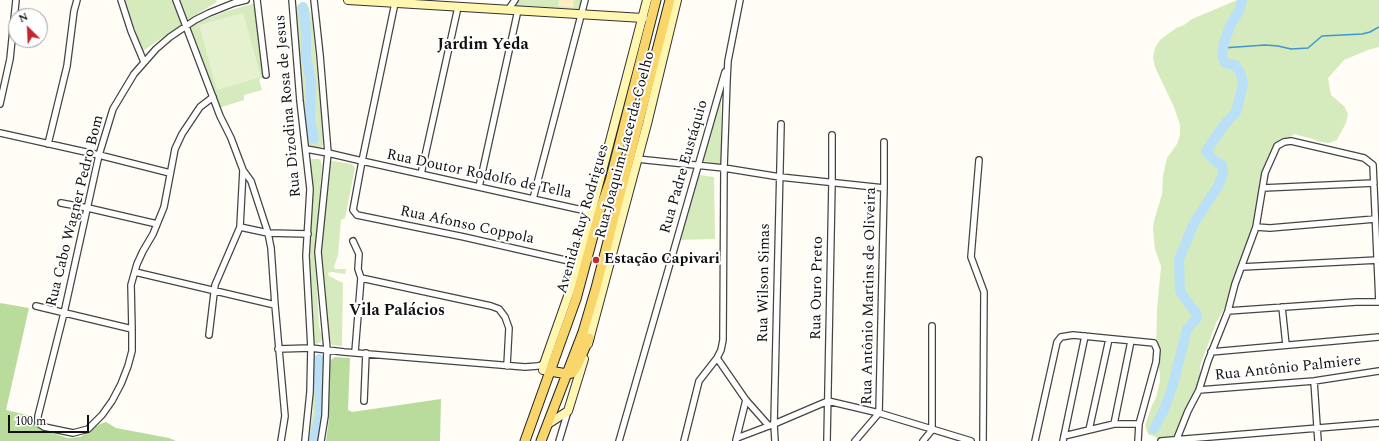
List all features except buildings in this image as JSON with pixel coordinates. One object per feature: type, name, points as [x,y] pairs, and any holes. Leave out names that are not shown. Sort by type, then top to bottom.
[{"type":"main road","name":"Avenida Ruy Rodrigues","points":[[525,441],[546,368],[580,287],[600,210],[610,181],[656,0]]},
{"type":"main road","name":"Avenida Ruy Rodrigues","points":[[541,441],[588,316],[670,0]]},
{"type":"main road","points":[[546,368],[567,374],[572,373],[577,366],[589,338]]},
{"type":"street","points":[[0,104],[10,58],[16,0]]},
{"type":"street","points":[[48,144],[67,66],[74,11],[77,0]]},
{"type":"street","points":[[176,0],[242,168],[251,181],[268,233],[271,248],[278,349],[285,416],[281,441]]},
{"type":"street","name":"Rua Cabo Wagner Pedro Bom","points":[[132,329],[132,351],[128,366],[121,384],[102,416],[88,429],[73,433],[44,427],[38,423],[38,416],[64,313],[99,155],[113,109],[134,74],[156,49],[185,26],[208,13],[246,0]]},
{"type":"street","points":[[257,0],[266,75]]},
{"type":"street","name":"Rua Dizodina Rosa de Jesus","points":[[292,0],[300,101],[310,190],[306,256],[311,348],[310,392],[305,441]]},
{"type":"street","points":[[314,0],[328,152],[318,252],[327,349],[325,416],[321,441]]},
{"type":"street","points":[[348,0],[643,18]]},
{"type":"street","points":[[508,10],[515,0]]},
{"type":"street","points":[[533,199],[585,0]]},
{"type":"street","points":[[278,349],[327,349],[507,366],[538,366],[546,368],[592,212],[647,0]]},
{"type":"street","name":"Rua Joaquim Lacerda Coelho","points":[[568,411],[637,159],[677,0]]},
{"type":"street","points":[[684,441],[699,381],[717,358],[721,350],[723,340],[724,168],[728,61],[740,0]]},
{"type":"street","points":[[121,1],[131,31],[144,62]]},
{"type":"street","points":[[362,161],[395,3]]},
{"type":"street","points":[[421,174],[458,7]]},
{"type":"street","points":[[479,187],[518,10]]},
{"type":"street","name":"Rua Padre Eustáquio","points":[[619,441],[728,61]]},
{"type":"street","points":[[36,306],[132,329],[131,285],[139,258],[153,234],[167,196],[175,149],[182,134],[200,107],[213,97]]},
{"type":"street","name":"Rua Wilson Simas","points":[[775,441],[772,425],[781,124]]},
{"type":"street","points":[[0,133],[99,155],[170,174]]},
{"type":"street","name":"Rua Ouro Preto","points":[[827,441],[832,135]]},
{"type":"street","points":[[1176,440],[1188,411],[1200,390],[1211,352],[1228,311],[1235,284],[1256,227],[1265,173],[1277,146],[1284,142],[1291,141],[1364,158],[1373,165],[1379,302],[1356,302],[1228,311]]},
{"type":"street","name":"Rua Antônio Martins de Oliveira","points":[[855,441],[879,413],[884,142]]},
{"type":"street","name":"Rua Doutor Rodolfo de Tella","points":[[306,149],[328,152],[362,161],[592,212]]},
{"type":"street","points":[[637,159],[724,168],[780,177],[884,188]]},
{"type":"street","points":[[979,160],[971,257],[984,292],[983,441]]},
{"type":"street","name":"Rua Afonso Coppola","points":[[362,161],[353,210],[357,215],[464,237],[578,263]]},
{"type":"street","points":[[209,335],[214,290],[240,227],[242,168]]},
{"type":"street","points":[[1263,188],[1374,183]]},
{"type":"street","points":[[61,203],[157,224]]},
{"type":"street","points":[[1256,227],[1270,228],[1376,219]]},
{"type":"street","points":[[240,227],[268,233],[308,234]]},
{"type":"street","points":[[353,241],[359,254],[358,269],[361,278],[355,352]]},
{"type":"street","points":[[1242,267],[1378,260]]},
{"type":"street","points":[[135,272],[275,305]]},
{"type":"street","points":[[361,278],[499,309],[505,317],[509,328],[507,366]]},
{"type":"street","points":[[1282,307],[1286,345]]},
{"type":"street","points":[[923,441],[932,430],[932,326]]},
{"type":"street","points":[[1036,441],[1057,342],[1061,336],[1073,335],[1154,343],[1157,350],[1156,362],[1138,424],[1138,441]]},
{"type":"street","points":[[1085,336],[1063,438],[1114,424],[1138,424]]},
{"type":"street","points":[[1211,352],[1379,337]]},
{"type":"street","points":[[1089,430],[1110,339]]},
{"type":"street","points":[[1114,424],[1131,341]]},
{"type":"street","points":[[364,401],[366,353]]},
{"type":"street","points":[[717,358],[746,400],[772,425]]},
{"type":"street","name":"Rua Antônio Palmiere","points":[[1200,390],[1314,381],[1379,371]]},
{"type":"street","points":[[1314,381],[1318,441]]},
{"type":"street","points":[[736,439],[746,400]]},
{"type":"street","points":[[736,439],[828,401],[879,413],[971,441]]},
{"type":"street","points":[[548,424],[568,411]]},
{"type":"street","points":[[559,441],[568,411]]},
{"type":"street","points":[[1161,441],[1379,423]]},
{"type":"green space","points":[[124,0],[172,0],[182,23],[143,51]]},
{"type":"green space","points":[[178,0],[216,0],[217,2],[185,21]]},
{"type":"green space","points":[[519,0],[581,0],[580,7],[574,11],[518,7],[517,4]]},
{"type":"green space","points":[[1237,0],[1379,0],[1379,47],[1344,60],[1328,78],[1331,95],[1344,106],[1348,114],[1346,123],[1337,140],[1329,143],[1320,142],[1294,134],[1275,154],[1274,162],[1270,170],[1233,293],[1216,323],[1200,366],[1200,376],[1195,393],[1179,432],[1171,438],[1163,440],[1148,434],[1145,426],[1156,398],[1160,381],[1156,353],[1157,310],[1161,266],[1155,249],[1153,229],[1162,194],[1163,176],[1167,158],[1177,144],[1180,135],[1180,125],[1174,107],[1155,67],[1153,58],[1155,48],[1160,40],[1176,28],[1184,25],[1192,19]]},
{"type":"green space","points":[[259,2],[268,76],[259,79],[262,90],[244,95],[244,100],[219,108],[187,27],[224,12]]},
{"type":"green space","points":[[299,4],[305,4],[309,7],[312,19],[322,119],[323,145],[318,149],[308,146],[307,143],[296,7]]},
{"type":"green space","points":[[243,13],[261,77],[217,90],[199,25]]},
{"type":"green space","points":[[721,93],[721,164],[703,161]]},
{"type":"green space","points":[[311,159],[319,159],[322,166],[315,254],[319,325],[322,338],[321,342],[316,344],[312,341],[308,259],[309,163]]},
{"type":"green space","points":[[333,161],[352,164],[355,168],[345,218],[341,220],[338,255],[334,267],[335,269],[346,269],[345,274],[332,272],[328,273],[329,276],[343,283],[342,346],[332,345],[329,340],[321,257],[321,237],[329,165],[330,162]]},
{"type":"green space","points":[[693,174],[714,177],[715,239],[676,240]]},
{"type":"green space","points":[[0,303],[29,308],[6,410],[32,416],[35,424],[40,428],[68,438],[80,437],[100,424],[106,422],[116,428],[169,438],[176,441],[0,441]]},
{"type":"green space","points":[[314,357],[322,357],[322,407],[319,441],[309,441],[313,410]]},
{"type":"green space","points":[[335,357],[350,358],[348,410],[352,412],[441,399],[440,441],[326,441],[329,419],[329,364]]},
{"type":"sand","points":[[559,0],[574,0],[573,8],[558,6]]},
{"type":"waterway","points":[[1154,429],[1164,410],[1172,388],[1187,329],[1197,318],[1196,313],[1180,292],[1179,259],[1194,223],[1218,186],[1223,174],[1222,165],[1215,161],[1206,151],[1225,124],[1236,112],[1240,97],[1243,83],[1240,72],[1235,65],[1225,63],[1222,55],[1224,43],[1230,26],[1240,9],[1242,0]]},
{"type":"waterway","points":[[303,7],[306,31],[306,56],[311,82],[310,121],[314,139]]},
{"type":"waterway","points":[[1223,48],[1265,45],[1291,49],[1308,48],[1322,36],[1362,34],[1379,27]]},
{"type":"waterway","points":[[314,441],[320,415],[320,393],[318,380],[319,359]]},
{"type":"place","name":"Estação Capivari","points":[[596,260]]},
{"type":"district","name":"Jardim Yeda","points":[[483,46]]},
{"type":"district","name":"Vila Palácios","points":[[397,312]]}]
